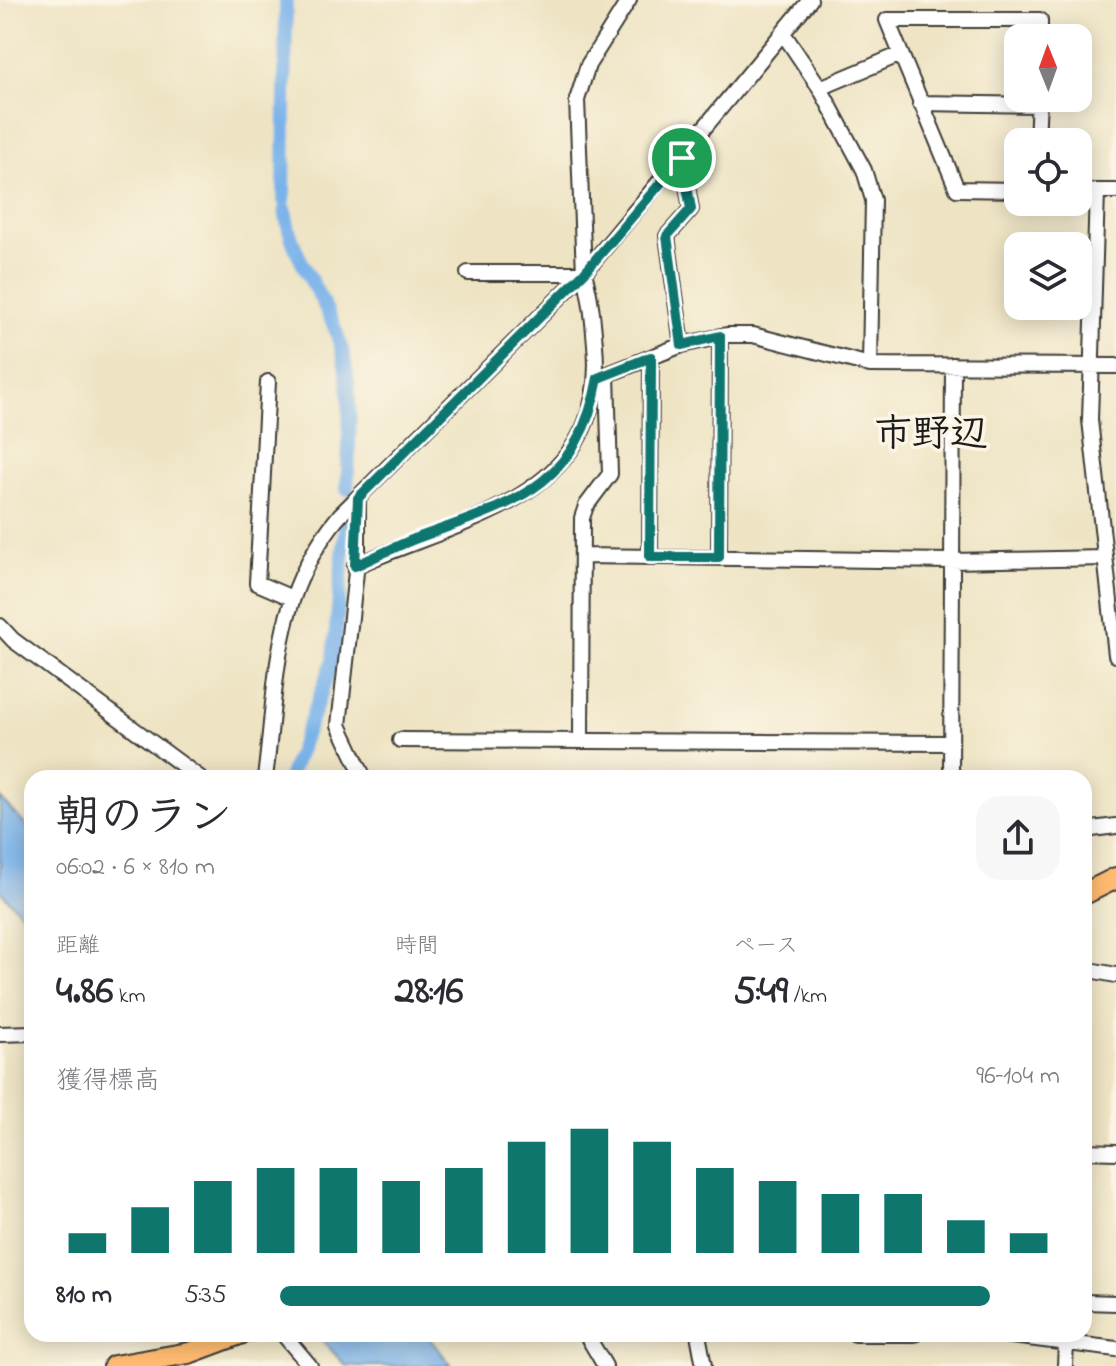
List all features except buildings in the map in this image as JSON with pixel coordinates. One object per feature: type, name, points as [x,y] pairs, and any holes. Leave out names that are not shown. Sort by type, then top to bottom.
[{"type":"main road","points":[[1092,890],[1116,878]]},
{"type":"main road","points":[[114,1366],[158,1363],[219,1342]]},
{"type":"street","points":[[581,740],[583,513],[610,474],[612,461],[590,292],[584,273],[577,100],[588,65],[629,0]]},
{"type":"street","points":[[266,770],[275,664],[292,598],[312,551],[358,498],[584,273],[810,0]]},
{"type":"street","points":[[1004,190],[957,189],[887,20],[1040,20],[1040,24]]},
{"type":"street","points":[[783,33],[820,88],[864,170],[873,200],[870,365]]},
{"type":"street","points":[[820,88],[901,54]]},
{"type":"street","points":[[920,103],[1004,102]]},
{"type":"street","points":[[682,158],[691,209],[667,236],[682,345]]},
{"type":"street","points":[[1092,191],[1116,191]]},
{"type":"street","points":[[1097,191],[1090,420],[1116,655]]},
{"type":"street","points":[[468,273],[584,273]]},
{"type":"street","points":[[602,376],[682,345],[720,336],[753,335],[870,365],[1116,366]]},
{"type":"street","points":[[719,557],[720,336]]},
{"type":"street","points":[[650,557],[651,357]]},
{"type":"street","points":[[951,770],[953,365]]},
{"type":"street","points":[[355,566],[417,538],[470,522],[539,486],[583,433],[602,376]]},
{"type":"street","points":[[268,382],[257,583],[292,598]]},
{"type":"street","points":[[358,498],[355,566],[339,725],[360,770]]},
{"type":"street","points":[[582,556],[951,561],[1105,558]]},
{"type":"street","points":[[0,626],[13,640],[189,770]]},
{"type":"street","points":[[400,740],[949,743]]},
{"type":"street","points":[[1092,829],[1116,826]]},
{"type":"street","points":[[1092,970],[1116,975]]},
{"type":"street","points":[[0,1034],[24,1033]]},
{"type":"street","points":[[1092,1151],[1116,1152]]},
{"type":"street","points":[[1092,1302],[1116,1303]]},
{"type":"street","points":[[290,1342],[310,1366]]},
{"type":"street","points":[[591,1342],[605,1366]]},
{"type":"street","points":[[700,1342],[704,1366]]},
{"type":"street","points":[[1065,1366],[1076,1342]]},
{"type":"street","points":[[1081,1342],[1116,1349]]},
{"type":"water","points":[[0,798],[24,824],[24,918],[0,891]]},
{"type":"water","points":[[324,1342],[432,1342],[452,1366],[346,1366]]},
{"type":"waterway","points":[[284,200],[286,0]]},
{"type":"waterway","points":[[285,209],[293,243],[330,318],[343,353],[350,411],[347,489]]},
{"type":"waterway","points":[[292,770],[333,661],[346,525]]},
{"type":"district","name":"市野辺","points":[[931,432]]},
{"type":"route","points":[[682,158],[691,209],[667,236],[682,345],[720,336],[719,557],[650,557],[651,357],[598,378],[583,433],[560,465],[539,486],[470,522],[417,538],[355,566],[358,554],[358,498],[584,273],[682,158]]}]
